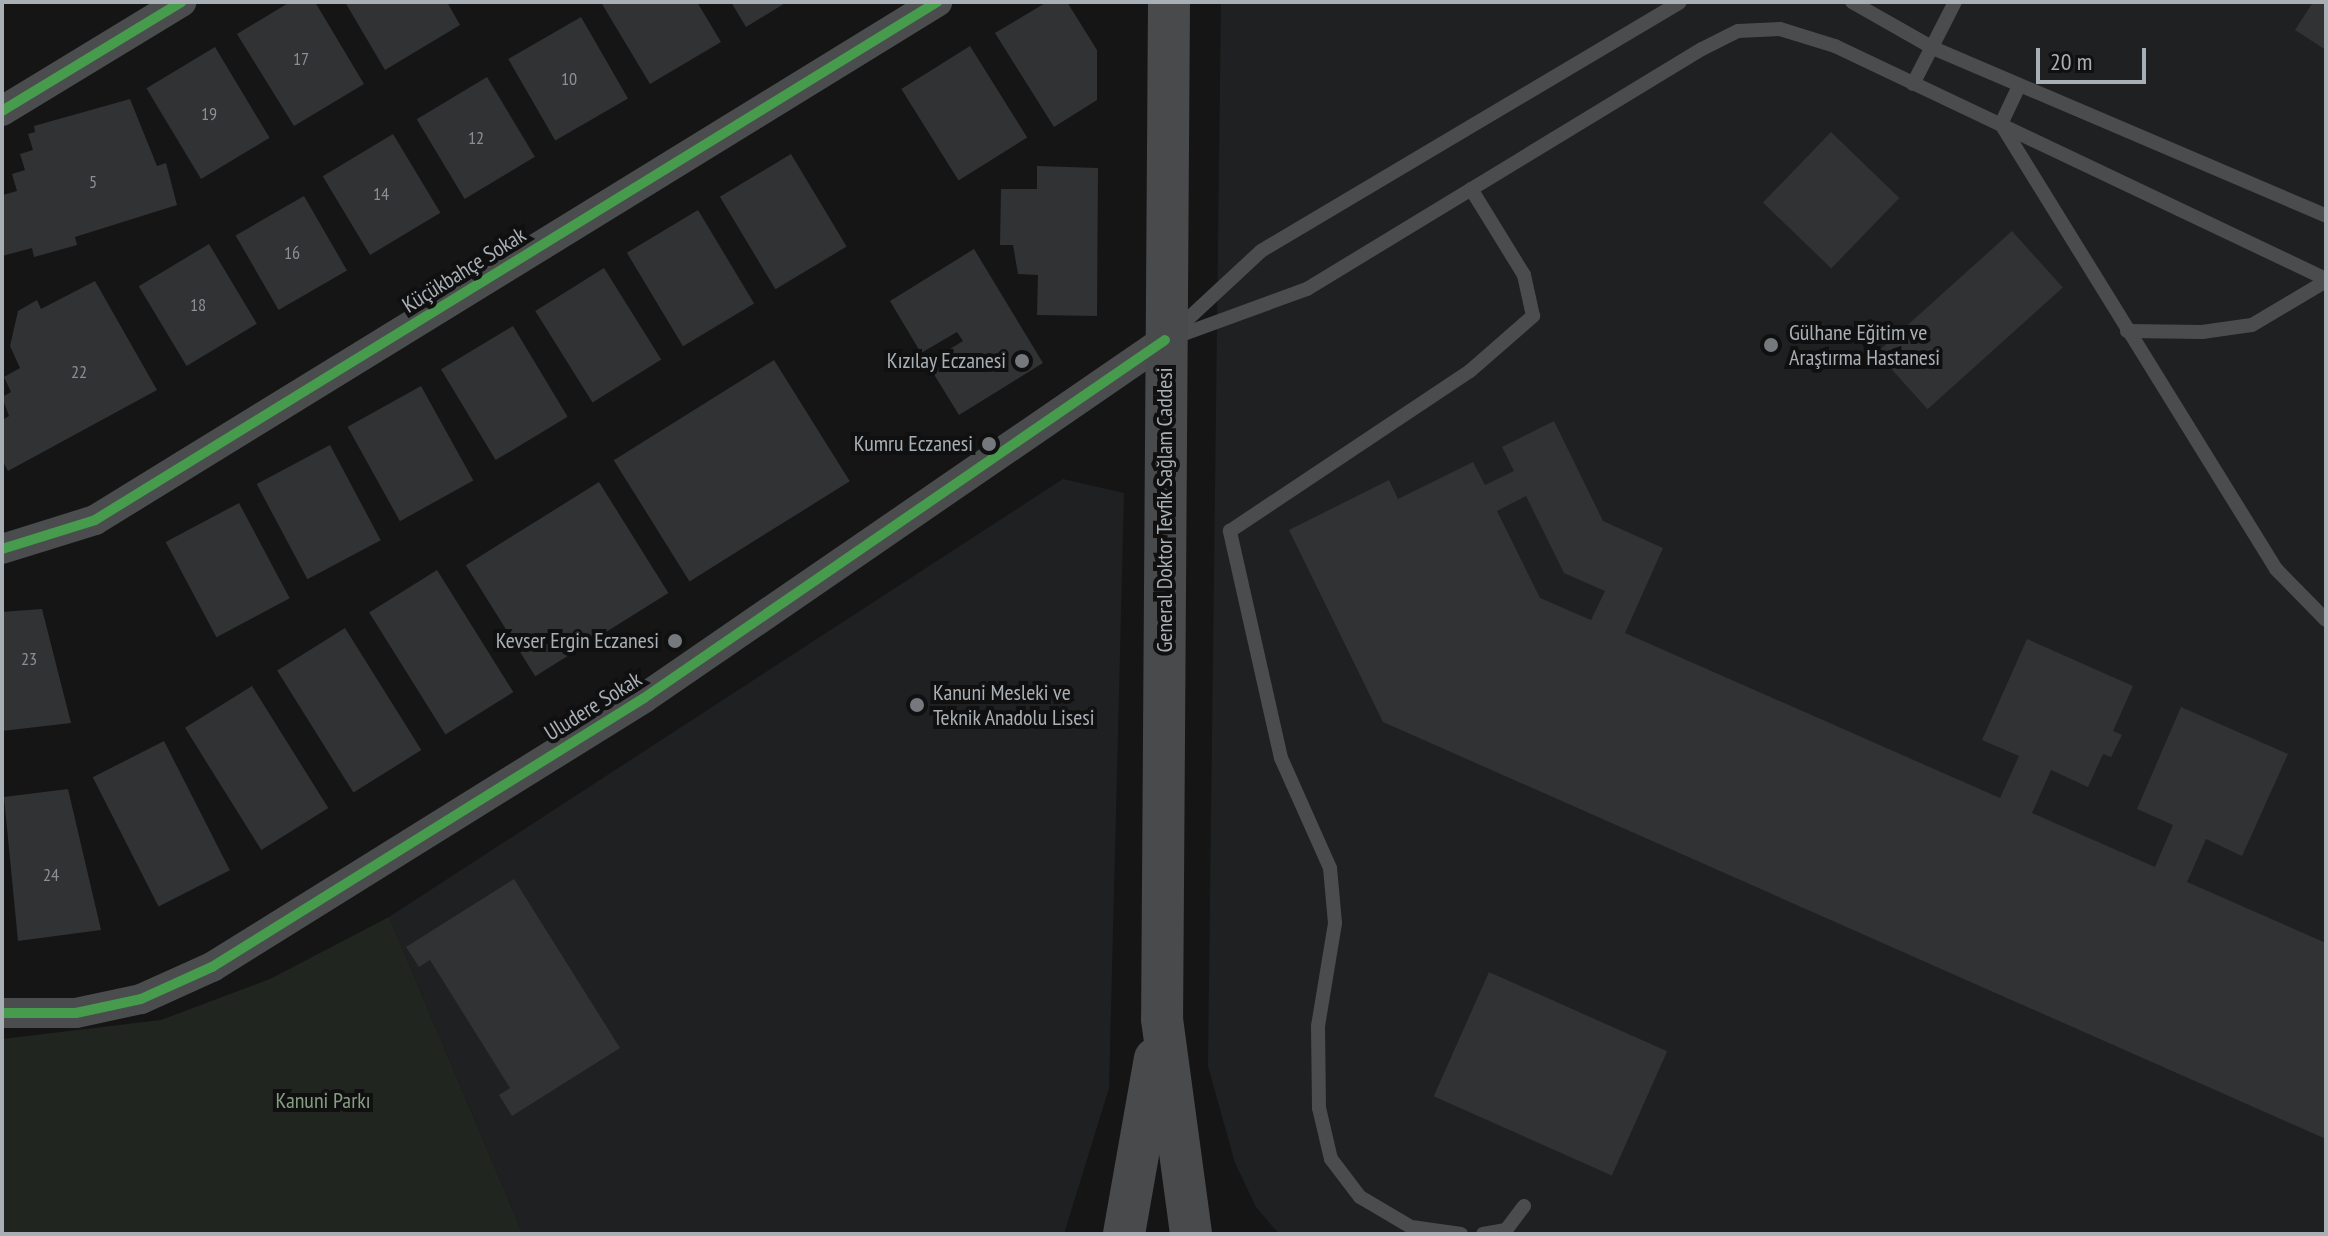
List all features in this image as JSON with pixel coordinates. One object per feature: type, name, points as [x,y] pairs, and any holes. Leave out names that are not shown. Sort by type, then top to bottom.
[{"type":"main road","name":"General Doktor Tevfik Sağlam Caddesi","points":[[1169,2],[1162,1019],[1191,1234]]},
{"type":"main road","name":"General Doktor Tevfik Sağlam Caddesi","points":[[1124,1234],[1162,1019]]},
{"type":"street","points":[[2,111],[181,2]]},
{"type":"street","name":"Küçükbahçe Sokak","points":[[2,549],[95,520],[937,2]]},
{"type":"street","name":"Uludere Sokak","points":[[2,1013],[76,1013],[141,999],[212,967],[644,698],[1165,340]]},
{"type":"lane","points":[[1165,340],[1261,251],[1680,2]]},
{"type":"lane","points":[[1852,2],[1933,48],[2326,216]]},
{"type":"lane","points":[[1913,84],[1955,2]]},
{"type":"lane","points":[[1165,340],[1307,289],[1738,31],[1780,29],[1835,46],[2326,280]]},
{"type":"lane","points":[[2001,124],[2019,86]]},
{"type":"lane","points":[[2001,124],[2276,569],[2326,620]]},
{"type":"lane","points":[[1461,1234],[1411,1227],[1360,1197],[1331,1159],[1319,1108],[1318,1040],[1335,923],[1330,868],[1281,758],[1230,531],[1470,371],[1533,316],[1524,275],[1471,189]]},
{"type":"lane","points":[[2127,331],[2202,332],[2252,325],[2326,280]]},
{"type":"lane","points":[[1483,1234],[1506,1230],[1524,1206]]},
{"type":"shaded area","name":"Gülhane Eğitim ve Araştırma Hastanesi","points":[[1221,2],[2326,2],[2326,1234],[1280,1234],[1273,1227],[1256,1207],[1235,1163],[1208,1066]]},
{"type":"shaded area","name":"Kanuni Mesleki ve Teknik Anadolu Lisesi","points":[[1063,479],[1124,493],[1109,1088],[1064,1234],[523,1234],[389,917]]},
{"type":"green space","name":"Kanuni Parkı","points":[[389,917],[523,1234],[2,1234],[2,1039],[161,1020],[270,979]]},
{"type":"building","points":[[290,2],[315,2],[364,84],[294,126],[237,34]]},
{"type":"building","points":[[345,2],[447,2],[460,25],[385,70]]},
{"type":"building","points":[[697,2],[721,42],[650,84],[602,4]]},
{"type":"building","points":[[731,2],[787,2],[746,27]]},
{"type":"building","points":[[1047,2],[1067,2],[1097,50],[1097,100],[1054,127],[995,33]]},
{"type":"building","points":[[2313,2],[2326,2],[2326,50],[2295,30]]},
{"type":"building","points":[[581,17],[628,98],[555,140],[508,59]]},
{"type":"building","points":[[970,46],[1027,138],[959,181],[901,89]]},
{"type":"building","points":[[215,47],[270,138],[201,179],[146,88]]},
{"type":"building","points":[[487,77],[535,157],[465,199],[417,119]]},
{"type":"building","points":[[130,99],[157,166],[166,163],[177,205],[75,237],[77,245],[34,257],[32,248],[2,256],[3,195],[17,191],[12,174],[25,170],[20,154],[33,150],[28,134],[35,132],[34,126]]},
{"type":"building","points":[[1831,132],[1899,198],[1831,268],[1763,202]]},
{"type":"building","points":[[393,134],[440,213],[370,255],[323,176]]},
{"type":"building","points":[[791,154],[847,247],[775,289],[720,197]]},
{"type":"building","points":[[1037,166],[1098,168],[1097,316],[1037,315],[1038,275],[1018,274],[1013,245],[1000,245],[1001,189],[1037,189]]},
{"type":"building","points":[[304,196],[347,270],[279,310],[236,236]]},
{"type":"building","points":[[698,210],[754,303],[683,346],[627,253]]},
{"type":"building","points":[[2012,231],[2063,287],[1928,409],[1877,353]]},
{"type":"building","points":[[209,244],[257,324],[187,366],[139,286]]},
{"type":"building","points":[[974,249],[1043,363],[959,415],[927,363],[963,341],[957,332],[921,353],[890,301]]},
{"type":"building","points":[[604,268],[661,360],[593,403],[535,311]]},
{"type":"building","points":[[95,281],[157,390],[8,471],[2,460],[2,420],[9,416],[2,397],[11,392],[4,377],[20,368],[10,346],[18,311],[37,300],[41,309]]},
{"type":"building","points":[[513,326],[568,417],[496,460],[441,369]]},
{"type":"building","points":[[774,360],[850,481],[689,581],[614,460]]},
{"type":"building","points":[[421,386],[473,480],[400,521],[348,427]]},
{"type":"building","points":[[1554,421],[1603,521],[1663,548],[1625,633],[2000,798],[2019,756],[1982,740],[2027,639],[2133,686],[2113,731],[2122,735],[2111,757],[2103,754],[2088,787],[2051,770],[2032,813],[2155,867],[2173,825],[2137,809],[2181,707],[2288,754],[2242,856],[2206,839],[2187,882],[2326,943],[2326,1139],[1383,722],[1289,530],[1389,480],[1398,499],[1473,462],[1485,485],[1514,471],[1502,447]],"holes":[[[1526,496],[1564,573],[1605,591],[1591,620],[1540,598],[1497,511]]]},
{"type":"building","points":[[330,445],[381,540],[307,579],[257,484]]},
{"type":"building","points":[[599,482],[668,593],[535,676],[466,565]]},
{"type":"building","points":[[239,503],[290,598],[216,637],[166,542]]},
{"type":"building","points":[[437,570],[513,692],[445,735],[369,612]]},
{"type":"building","points":[[42,609],[71,723],[2,731],[2,612]]},
{"type":"building","points":[[345,628],[421,750],[353,793],[277,670]]},
{"type":"building","points":[[252,686],[328,808],[261,850],[185,728]]},
{"type":"building","points":[[164,741],[230,870],[159,907],[93,777]]},
{"type":"building","points":[[68,789],[101,930],[18,941],[4,797]]},
{"type":"building","points":[[514,879],[620,1048],[512,1116],[499,1095],[510,1088],[430,960],[419,967],[406,947]]},
{"type":"building","points":[[1489,972],[1667,1051],[1612,1176],[1434,1096]]},
{"type":"cycle path","points":[[2,111],[181,2]]},
{"type":"cycle path","points":[[2,549],[95,520],[937,2]]},
{"type":"cycle path","points":[[2,1013],[76,1013],[141,999],[212,967],[644,698],[1165,340]]},
{"type":"place","name":"Gülhane Eğitim ve Araştırma Hastanesi","points":[[1771,345]]},
{"type":"place","name":"Kızılay Eczanesi","points":[[1022,361]]},
{"type":"place","name":"Kumru Eczanesi","points":[[989,444]]},
{"type":"place","name":"Kevser Ergin Eczanesi","points":[[675,641]]},
{"type":"place","name":"Kanuni Mesleki ve Teknik Anadolu Lisesi","points":[[917,705]]}]
